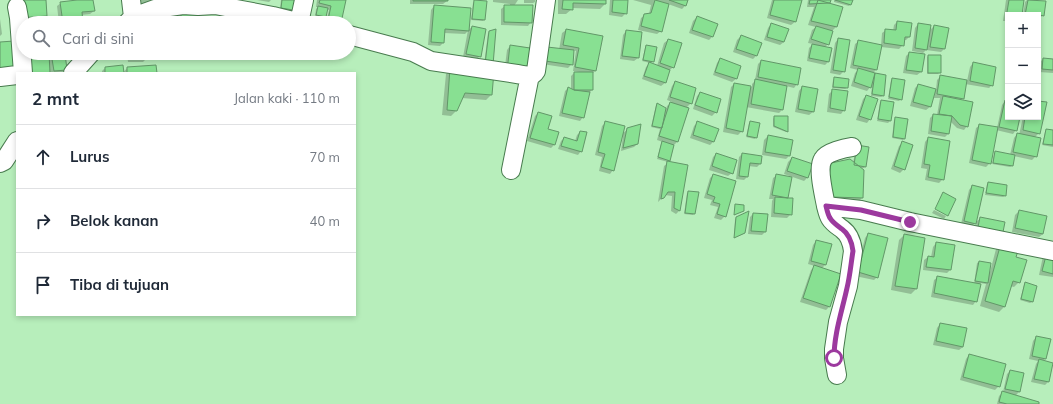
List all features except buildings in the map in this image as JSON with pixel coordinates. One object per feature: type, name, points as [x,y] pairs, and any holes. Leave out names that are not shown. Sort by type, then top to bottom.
[{"type":"street","points":[[301,16],[304,0]]},
{"type":"street","points":[[356,37],[413,52],[431,60],[530,76],[536,71],[546,0]]},
{"type":"street","points":[[130,13],[183,4],[198,6],[215,5],[273,16]]},
{"type":"street","points":[[17,7],[19,16]]},
{"type":"street","points":[[22,60],[23,72]]},
{"type":"street","points":[[74,72],[85,60]]},
{"type":"street","points":[[0,77],[16,75]]},
{"type":"street","points":[[511,170],[530,76]]},
{"type":"street","points":[[0,163],[4,161],[16,143]]},
{"type":"street","points":[[837,374],[834,349],[838,322],[848,286],[853,246],[844,230],[837,226],[830,218],[826,206],[820,174],[822,160],[839,150],[852,146]]},
{"type":"street","points":[[826,206],[861,210],[910,222],[1053,252]]},
{"type":"route","points":[[834,358],[838,322],[848,286],[853,246],[844,230],[837,226],[830,218],[826,206],[861,210],[910,222]]}]
